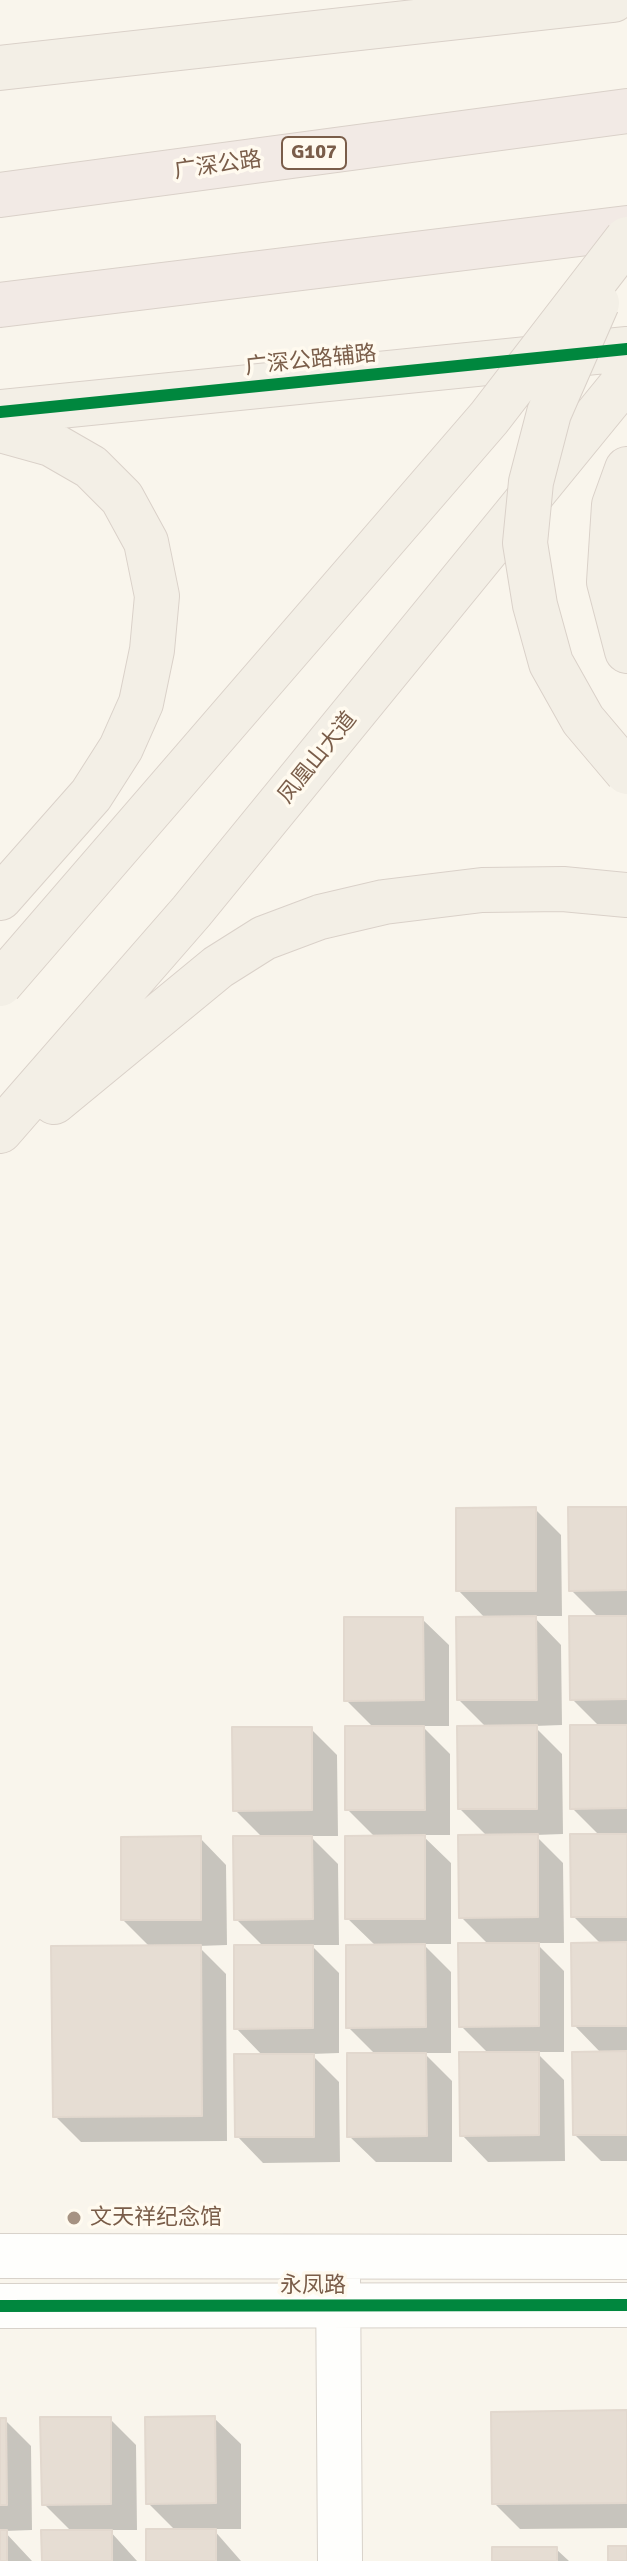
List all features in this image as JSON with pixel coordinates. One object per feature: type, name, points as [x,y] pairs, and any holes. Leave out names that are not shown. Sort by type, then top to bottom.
[{"type":"highway","name":"广深公路","points":[[0,195],[627,111]]},
{"type":"highway","points":[[0,305],[627,228]]},
{"type":"main road","points":[[0,68],[613,0]]},
{"type":"main road","points":[[627,239],[549,413],[531,482],[525,543],[535,605],[551,663],[583,720],[627,772]]},
{"type":"main road","points":[[0,984],[489,418],[627,239]]},
{"type":"main road","name":"广深公路辅路","points":[[0,412],[627,349]]},
{"type":"main road","name":"凤凰山大道","points":[[0,1131],[191,912],[627,378]]},
{"type":"main road","points":[[0,430],[51,444],[91,467],[122,498],[146,542],[157,596],[152,650],[141,703],[121,748],[91,795],[0,898]]},
{"type":"main road","points":[[627,469],[614,505],[609,582],[627,651]]},
{"type":"main road","points":[[0,1147],[218,967],[264,938],[320,917],[384,902],[482,890],[563,889],[627,895]]},
{"type":"street","name":"永凤路","points":[[0,2256],[627,2257]]},
{"type":"street","points":[[338,2257],[340,2561]]},
{"type":"street","name":"永凤路","points":[[0,2306],[627,2305]]},
{"type":"building","points":[[536,1507],[536,1591],[456,1591],[456,1508]]},
{"type":"building","points":[[568,1507],[627,1507],[627,1590],[569,1591]]},
{"type":"building","points":[[536,1616],[537,1700],[457,1700],[456,1617]]},
{"type":"building","points":[[569,1616],[627,1616],[627,1699],[570,1700]]},
{"type":"building","points":[[344,1617],[423,1617],[424,1700],[344,1701]]},
{"type":"building","points":[[537,1725],[537,1809],[458,1809],[457,1726]]},
{"type":"building","points":[[570,1725],[627,1725],[627,1808],[570,1809]]},
{"type":"building","points":[[345,1726],[424,1726],[425,1810],[345,1810]]},
{"type":"building","points":[[232,1727],[312,1727],[312,1810],[233,1811]]},
{"type":"building","points":[[538,1834],[538,1917],[459,1918],[458,1835]]},
{"type":"building","points":[[570,1834],[627,1834],[627,1917],[571,1917]]},
{"type":"building","points":[[425,1835],[425,1919],[345,1919],[345,1836]]},
{"type":"building","points":[[201,1836],[201,1920],[121,1920],[121,1837]]},
{"type":"building","points":[[233,1836],[312,1836],[313,1919],[234,1920]]},
{"type":"building","points":[[627,1942],[627,2026],[572,2026],[571,1943]]},
{"type":"building","points":[[458,1943],[539,1943],[539,2026],[459,2027]]},
{"type":"building","points":[[425,1944],[426,2027],[346,2028],[346,1945]]},
{"type":"building","points":[[201,1945],[202,2116],[53,2117],[51,1946]]},
{"type":"building","points":[[234,1945],[313,1945],[313,2028],[234,2029]]},
{"type":"building","points":[[627,2051],[627,2135],[573,2135],[572,2052]]},
{"type":"building","points":[[459,2052],[539,2052],[539,2135],[460,2136]]},
{"type":"building","points":[[347,2053],[426,2053],[427,2136],[347,2137]]},
{"type":"building","points":[[234,2054],[314,2054],[314,2137],[235,2137]]},
{"type":"building","points":[[627,2410],[627,2503],[492,2504],[491,2412]]},
{"type":"building","points":[[215,2416],[216,2503],[146,2504],[145,2417]]},
{"type":"building","points":[[40,2417],[111,2417],[111,2504],[42,2505]]},
{"type":"building","points":[[0,2418],[6,2418],[7,2505],[0,2505]]},
{"type":"building","points":[[146,2529],[216,2529],[216,2561],[146,2561]]},
{"type":"building","points":[[0,2530],[7,2530],[7,2561],[0,2561]]},
{"type":"building","points":[[41,2530],[112,2530],[112,2561],[42,2561]]},
{"type":"building","points":[[608,2546],[627,2546],[627,2561],[608,2561]]},
{"type":"building","points":[[492,2547],[557,2547],[557,2561],[492,2561]]},
{"type":"cycle path","points":[[0,412],[627,349]]},
{"type":"cycle path","points":[[0,2306],[627,2305]]},
{"type":"place","name":"文天祥纪念馆","points":[[74,2218]]}]
